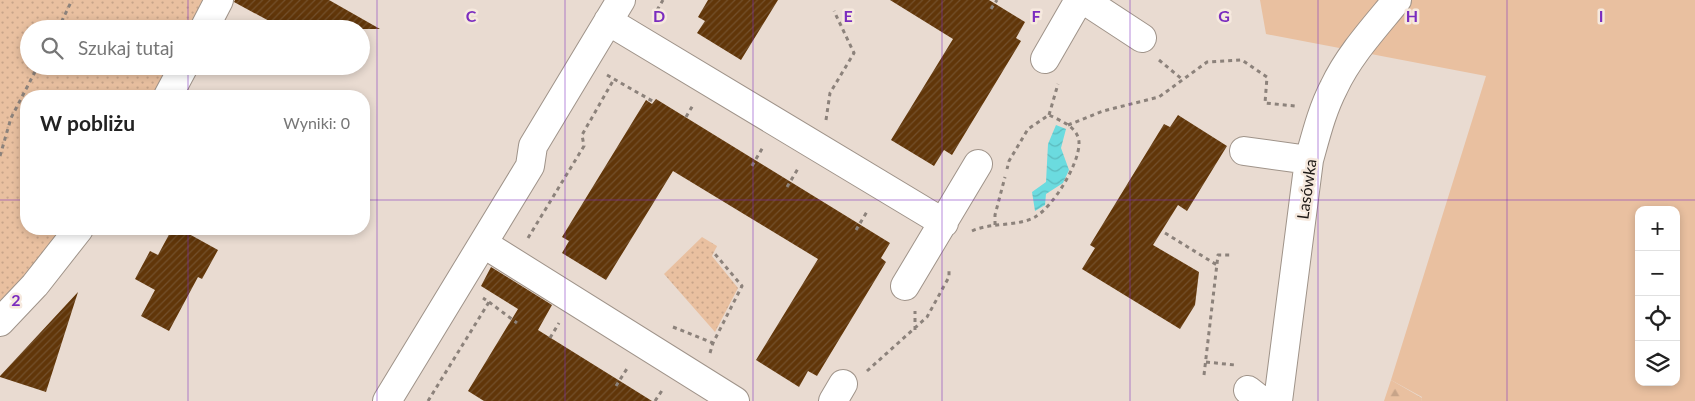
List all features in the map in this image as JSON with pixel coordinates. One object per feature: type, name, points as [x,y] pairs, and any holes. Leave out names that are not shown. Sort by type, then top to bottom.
[{"type":"street","points":[[209,20],[219,0]]},
{"type":"street","points":[[1045,59],[1079,0]]},
{"type":"street","points":[[1084,0],[1142,38]]},
{"type":"street","name":"Lasówka","points":[[1278,401],[1309,160],[1318,126],[1334,87],[1351,59],[1397,0]]},
{"type":"street","points":[[387,401],[530,166],[533,146],[614,11],[944,222]]},
{"type":"street","points":[[171,90],[179,75]]},
{"type":"street","points":[[1244,151],[1309,160]]},
{"type":"street","points":[[905,286],[978,164]]},
{"type":"street","points":[[0,322],[35,285],[74,235]]},
{"type":"street","points":[[484,244],[734,401]]},
{"type":"path","points":[[62,20],[72,0]]},
{"type":"path","points":[[991,9],[997,0]]},
{"type":"path","points":[[830,127],[825,120],[830,93],[854,53],[834,11]]},
{"type":"path","points":[[1068,125],[1103,111],[1159,97],[1207,62],[1242,60],[1267,76],[1265,103],[1299,106]]},
{"type":"path","points":[[598,70],[654,102]]},
{"type":"path","points":[[26,90],[33,75]]},
{"type":"path","points":[[528,239],[584,146],[582,135],[614,79]]},
{"type":"path","points":[[0,156],[11,118],[20,101]]},
{"type":"path","points":[[970,232],[1035,217],[1050,205],[1064,187],[1079,143],[1075,133],[1068,125],[1049,115],[1028,129],[1009,161],[995,215],[995,225]]},
{"type":"path","points":[[1165,233],[1217,265]]},
{"type":"path","points":[[713,343],[742,286],[715,254]]},
{"type":"path","points":[[1204,375],[1218,254],[1230,255]]},
{"type":"path","points":[[477,295],[518,322]]},
{"type":"path","points":[[428,401],[489,302]]},
{"type":"path","points":[[847,386],[914,331]]},
{"type":"path","points":[[1206,362],[1230,365]]},
{"type":"green space","points":[[0,0],[216,0],[206,20],[20,20],[20,75],[176,75],[168,90],[20,90],[20,235],[69,235],[0,315]]},
{"type":"green space","points":[[1260,0],[1695,0],[1695,401],[1421,401],[1422,397],[1391,380],[1486,76],[1266,34]]},
{"type":"green space","points":[[702,237],[717,246],[712,256],[738,288],[715,332],[664,274]]},
{"type":"green space","points":[[1391,380],[1422,398],[1421,401],[1384,401]]},
{"type":"water","points":[[1056,125],[1066,129],[1061,148],[1069,170],[1063,183],[1046,194],[1045,205],[1035,211],[1032,192],[1046,182],[1048,144]]},
{"type":"building","points":[[235,0],[329,0],[364,20],[267,20],[234,2]]},
{"type":"building","points":[[708,0],[778,0],[741,60],[697,33],[705,21],[698,17]]},
{"type":"building","points":[[890,0],[989,0],[1025,22],[1016,38],[1021,41],[952,155],[944,150],[934,166],[891,140],[953,39]]},
{"type":"building","points":[[370,23],[380,29],[370,29]]},
{"type":"building","points":[[656,99],[890,243],[881,258],[886,262],[817,376],[808,371],[799,387],[756,360],[818,259],[673,171],[606,280],[562,253],[569,241],[562,237],[646,100],[652,104]]},
{"type":"building","points":[[1178,115],[1227,146],[1187,211],[1178,205],[1153,245],[1199,272],[1195,305],[1180,329],[1082,269],[1095,248],[1090,245],[1164,124],[1170,127]]},
{"type":"building","points":[[169,235],[191,235],[218,250],[202,279],[198,277],[169,331],[141,316],[155,290],[135,279],[150,251],[158,255]]},
{"type":"building","points":[[491,267],[552,305],[538,330],[652,401],[484,401],[468,391],[518,309],[481,286]]},
{"type":"building","points":[[78,292],[46,392],[0,377],[0,376]]}]
